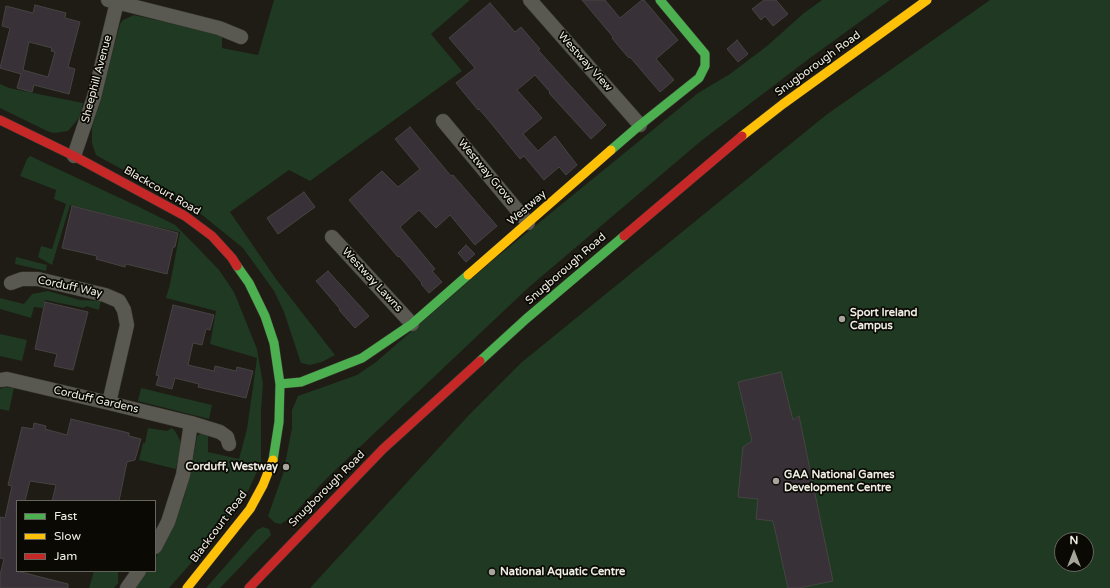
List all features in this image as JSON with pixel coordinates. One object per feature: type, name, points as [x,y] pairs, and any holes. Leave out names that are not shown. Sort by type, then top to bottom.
[{"type":"street","name":"Westway View","points":[[530,0],[640,125]]},
{"type":"street","name":"Westway","points":[[280,384],[301,382],[362,358],[412,324],[640,125],[698,78],[705,66],[705,54],[660,0]]},
{"type":"street","name":"Snugborough Road","points":[[249,588],[383,449],[526,319],[721,153],[789,100],[927,0]]},
{"type":"street","name":"Sheephill Avenue","points":[[74,156],[94,97],[112,1],[219,28],[241,38]]},
{"type":"street","name":"Blackcourt Road","points":[[0,120],[74,156],[184,216],[212,236],[232,258],[249,283],[261,308],[274,343],[280,384],[277,438],[272,464],[250,509],[187,588]]},
{"type":"street","name":"Westway Grove","points":[[443,121],[528,223]]},
{"type":"street","name":"Westway Lawns","points":[[332,237],[412,324]]},
{"type":"street","name":"Corduff Way","points":[[11,283],[22,279],[38,279],[105,294],[118,301],[124,310],[127,325],[109,403]]},
{"type":"street","name":"Corduff Gardens","points":[[0,380],[7,379],[191,423],[220,432],[227,437],[229,444]]},
{"type":"street","points":[[156,545],[168,522],[182,481],[191,423]]},
{"type":"street","points":[[127,588],[138,572]]},
{"type":"green space","points":[[274,0],[470,0],[431,34],[462,71],[310,181],[289,170],[230,212],[276,279],[335,355],[322,362],[310,365],[301,363],[284,312],[274,291],[243,248],[191,206],[96,155],[92,143],[92,127],[120,24],[123,20],[134,15],[218,34],[222,36],[222,48],[258,55]]},
{"type":"green space","points":[[822,0],[890,0],[810,58],[701,141],[528,288],[326,479],[290,518],[281,524],[275,523],[268,516],[283,474],[292,428],[292,410],[298,396],[357,375],[376,362],[492,261],[698,93],[730,74],[767,46],[804,13]]},
{"type":"green space","name":"Sport Ireland Campus","points":[[990,0],[1110,0],[1110,588],[310,588],[468,416],[522,362],[826,115]]},
{"type":"green space","points":[[0,84],[9,88],[83,103],[79,118],[68,131],[54,133],[47,131],[0,108]]},
{"type":"green space","points":[[30,156],[175,225],[219,270],[234,292],[257,349],[263,384],[261,410],[261,463],[249,489],[233,513],[209,543],[169,588],[135,588],[146,572],[156,572],[156,557],[168,535],[184,498],[197,436],[200,434],[208,434],[208,452],[239,459],[247,429],[257,358],[210,344],[216,311],[166,298],[180,232],[70,205],[52,265],[38,257],[41,246],[52,249],[66,204],[54,199],[56,190],[20,176],[27,159]]},
{"type":"green space","points":[[16,257],[47,265],[46,271],[15,264]]},
{"type":"green space","points":[[48,291],[80,300],[101,301],[99,310],[86,306],[84,308],[45,300],[43,308],[34,307],[31,318],[0,309],[0,298],[24,304],[32,294]]},
{"type":"green space","points":[[0,334],[27,340],[22,361],[0,356]]},
{"type":"green space","points":[[5,387],[14,388],[9,411],[0,409],[0,389]]},
{"type":"green space","points":[[141,388],[212,405],[209,419],[138,401]]},
{"type":"green space","points":[[148,428],[167,431],[172,428],[175,431],[180,440],[181,446],[176,469],[139,460]]},
{"type":"green space","points":[[263,527],[269,529],[271,535],[220,588],[206,588],[257,530]]},
{"type":"green space","points":[[94,572],[118,572],[118,583],[114,588],[89,588]]},
{"type":"building","points":[[582,0],[605,0],[620,18],[644,0],[678,40],[656,59],[674,80],[660,92],[630,57],[629,58],[621,49],[612,38],[613,37]]},
{"type":"building","points":[[764,0],[776,0],[788,14],[773,26],[765,16],[761,20],[752,9]]},
{"type":"building","points":[[490,3],[515,32],[521,27],[540,49],[538,50],[606,125],[591,139],[549,93],[550,92],[535,75],[517,90],[542,118],[523,134],[538,151],[555,136],[577,165],[566,175],[559,167],[544,180],[524,156],[520,159],[456,83],[475,68],[449,38]]},
{"type":"building","points":[[35,5],[66,13],[65,18],[80,22],[68,67],[75,69],[69,94],[34,85],[32,92],[17,88],[21,74],[0,68],[10,28],[2,26],[6,6],[33,13]],"holes":[[[29,42],[52,48],[51,51],[55,52],[48,77],[23,70]]]},
{"type":"building","points":[[737,40],[748,54],[738,62],[727,49]]},
{"type":"building","points":[[410,127],[451,176],[453,175],[497,226],[475,245],[450,215],[436,228],[419,210],[400,227],[435,269],[432,271],[442,282],[429,293],[399,256],[398,257],[349,200],[382,171],[398,187],[420,169],[395,139]]},
{"type":"building","points":[[304,192],[315,207],[278,234],[267,218]]},
{"type":"building","points":[[72,206],[178,233],[175,247],[173,247],[167,274],[126,264],[125,267],[96,259],[97,256],[62,248]]},
{"type":"building","points":[[466,245],[475,254],[466,262],[458,253]]},
{"type":"building","points":[[328,271],[369,316],[355,328],[316,281]]},
{"type":"building","points":[[45,302],[88,312],[73,370],[54,366],[57,354],[35,349]]},
{"type":"building","points":[[173,305],[214,315],[210,330],[206,329],[202,345],[193,343],[188,365],[214,371],[215,366],[236,371],[237,367],[253,371],[246,398],[198,387],[199,384],[175,378],[172,389],[156,385],[159,376],[156,375]]},
{"type":"building","name":"GAA National Games Development Centre","points":[[781,372],[793,420],[799,416],[833,581],[799,588],[788,588],[773,521],[756,519],[758,499],[738,497],[743,447],[752,441],[738,382]]},
{"type":"building","points":[[71,419],[129,433],[129,436],[141,439],[135,460],[127,462],[119,500],[52,500],[56,485],[30,481],[25,500],[16,500],[16,572],[68,584],[68,588],[0,588],[0,575],[4,559],[0,558],[0,517],[5,518],[12,486],[8,485],[22,427],[33,429],[34,423],[46,426],[45,429],[67,435]]},
{"type":"traffic: fast","points":[[611,150],[699,78],[705,66],[705,54],[660,0]]},
{"type":"traffic: fast","points":[[480,361],[526,319],[624,236]]},
{"type":"traffic: fast","points":[[237,266],[249,283],[265,316],[274,343],[280,384],[279,422],[273,460]]},
{"type":"traffic: fast","points":[[280,384],[301,382],[362,358],[412,324],[468,275]]},
{"type":"traffic: slow","points":[[742,136],[783,104],[927,0]]},
{"type":"traffic: slow","points":[[468,275],[611,150]]},
{"type":"traffic: slow","points":[[187,588],[250,509],[263,485],[273,460]]},
{"type":"traffic: jam","points":[[0,120],[74,156],[185,216],[212,236],[232,258],[237,266]]},
{"type":"traffic: jam","points":[[624,236],[742,136]]},
{"type":"traffic: jam","points":[[249,588],[383,449],[480,361]]},
{"type":"place","name":"Sport Ireland Campus","points":[[842,319]]},
{"type":"place","name":"Corduff, Westway","points":[[286,467]]},
{"type":"place","name":"GAA National Games Development Centre","points":[[776,481]]},
{"type":"place","name":"National Aquatic Centre","points":[[492,572]]}]
